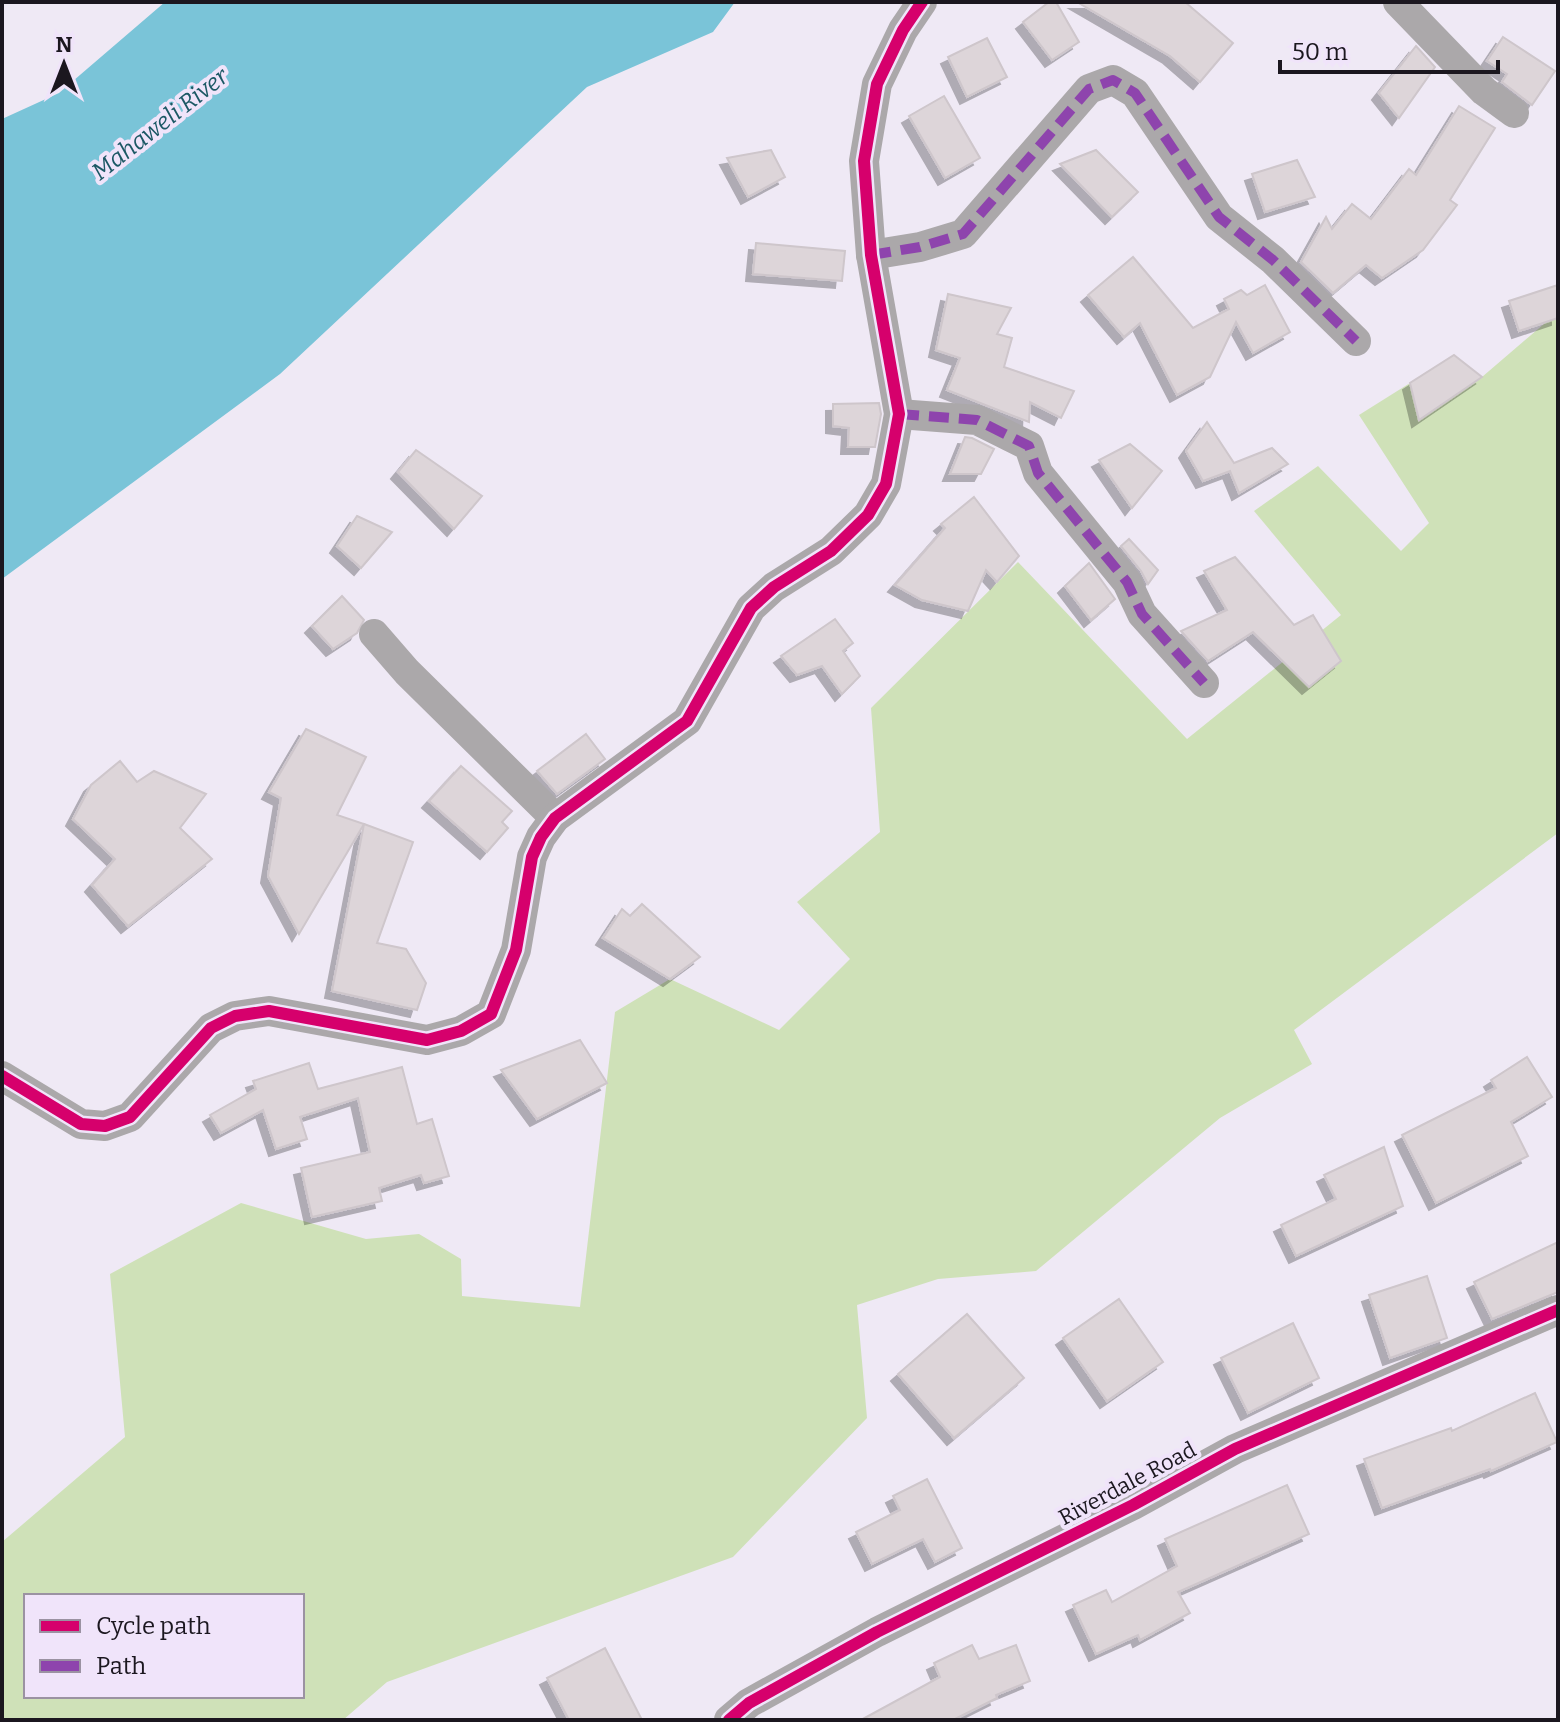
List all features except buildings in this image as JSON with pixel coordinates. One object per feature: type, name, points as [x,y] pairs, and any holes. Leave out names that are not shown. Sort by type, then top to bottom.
[{"type":"street","points":[[2,1076],[81,1124],[105,1126],[130,1117],[211,1028],[235,1016],[269,1011],[427,1040],[461,1031],[491,1014],[516,950],[532,857],[541,837],[555,818],[687,721],[751,608],[774,587],[831,551],[868,515],[886,484],[899,414],[871,255],[864,161],[877,84],[903,30],[922,2]]},
{"type":"street","points":[[1398,2],[1484,91],[1514,113]]},
{"type":"street","points":[[871,255],[920,247],[963,234],[1089,89],[1113,80],[1135,93],[1219,217],[1273,260],[1356,341]]},
{"type":"street","points":[[899,414],[977,420],[1029,446],[1038,473],[1127,582],[1142,614],[1204,683]]},
{"type":"street","points":[[374,634],[407,672],[555,818]]},
{"type":"street","name":"Riverdale Road","points":[[729,1720],[749,1703],[877,1632],[1133,1505],[1235,1449],[1558,1310]]},
{"type":"green space","points":[[1558,312],[1558,833],[1294,1030],[1312,1064],[1220,1118],[1036,1271],[938,1279],[857,1305],[867,1418],[733,1557],[387,1682],[343,1720],[2,1720],[2,1542],[125,1437],[110,1274],[241,1203],[366,1239],[419,1234],[461,1259],[462,1296],[580,1307],[615,1012],[670,979],[779,1030],[850,959],[797,902],[880,832],[871,708],[1018,562],[1187,739],[1341,615],[1254,511],[1318,466],[1401,551],[1429,523],[1359,415],[1410,383],[1420,419],[1482,377]]},
{"type":"water","name":"Mahaweli River","points":[[165,2],[735,2],[713,32],[587,87],[280,374],[2,579],[2,119],[59,93]]},
{"type":"marked path","points":[[871,255],[920,247],[963,234],[1089,89],[1113,80],[1135,93],[1219,217],[1273,260],[1356,341]]},
{"type":"marked path","points":[[899,414],[977,420],[1029,446],[1038,473],[1127,582],[1142,614],[1204,683]]},
{"type":"cycle path","points":[[2,1076],[81,1124],[105,1126],[130,1117],[211,1028],[235,1016],[269,1011],[427,1040],[461,1031],[491,1014],[516,950],[532,857],[541,837],[555,818],[687,721],[751,608],[774,587],[831,551],[868,515],[886,484],[899,414],[871,255],[864,161],[877,84],[903,30],[922,2]]},
{"type":"cycle path","points":[[729,1720],[749,1703],[877,1632],[1133,1505],[1235,1449],[1558,1310]]}]
